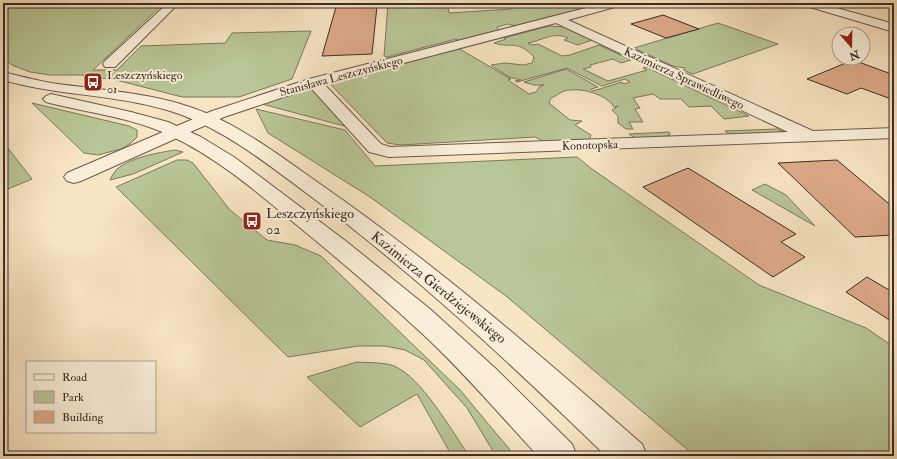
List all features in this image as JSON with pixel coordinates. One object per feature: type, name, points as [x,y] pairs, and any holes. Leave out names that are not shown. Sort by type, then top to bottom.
[{"type":"street","points":[[110,64],[174,3]]},
{"type":"street","name":"Stanisława Leszczyńskiego","points":[[74,178],[204,119],[259,99],[314,82],[618,3]]},
{"type":"street","points":[[807,3],[892,26]]},
{"type":"street","name":"Kazimierza Sprawiedliwego","points":[[557,19],[811,136]]},
{"type":"street","name":"Kazimierza Gierdziejewskiego","points":[[3,76],[58,88],[151,101],[174,107],[204,119],[232,135],[279,165],[385,242],[482,321],[630,456]]},
{"type":"street","name":"Konotopska","points":[[314,82],[375,148],[389,152],[894,133]]},
{"type":"street","points":[[3,88],[136,119],[176,132],[219,156],[277,198],[391,292],[464,358],[560,456]]},
{"type":"green space","points":[[3,3],[164,3],[93,70],[117,70],[141,46],[225,43],[232,33],[311,31],[292,79],[239,97],[182,97],[120,81],[81,75],[50,75],[30,72],[12,65],[3,58]]},
{"type":"green space","points":[[388,3],[447,3],[449,13],[511,9],[509,3],[576,3],[579,6],[586,4],[592,7],[516,26],[508,24],[497,27],[499,31],[459,41],[456,39],[387,57],[384,56]]},
{"type":"green space","points":[[718,23],[778,44],[693,74],[683,70],[685,68],[673,66],[634,48]]},
{"type":"green space","points":[[549,26],[564,27],[592,40],[578,45],[564,40],[568,38],[563,36],[553,36],[528,43],[532,45],[538,44],[562,56],[570,55],[599,45],[631,60],[621,63],[613,59],[590,65],[591,67],[583,69],[608,81],[647,70],[643,68],[646,67],[749,116],[724,119],[711,106],[689,107],[681,99],[660,99],[653,94],[633,98],[640,108],[635,109],[643,122],[629,122],[633,129],[626,129],[618,123],[618,116],[612,110],[618,106],[614,107],[604,98],[591,92],[570,90],[563,91],[554,96],[551,98],[549,103],[570,120],[582,121],[575,125],[591,135],[589,141],[547,143],[535,137],[400,145],[387,143],[330,84],[458,48],[511,79],[508,80],[529,94],[536,92],[540,86],[544,85],[534,85],[524,82],[566,69],[598,87],[591,89],[593,91],[622,82],[624,84],[630,82],[625,79],[602,86],[567,68],[517,82],[515,81],[521,80],[509,77],[491,65],[505,63],[523,65],[532,63],[534,57],[523,48],[519,46],[500,45],[494,43],[506,39],[504,38]]},
{"type":"green space","points":[[310,88],[348,127],[262,104]]},
{"type":"green space","points":[[32,103],[129,126],[137,130],[137,137],[121,149],[98,155],[84,153]]},
{"type":"green space","points":[[256,109],[345,130],[375,166],[577,157],[759,285],[866,328],[894,347],[894,456],[695,456],[506,296],[370,197],[268,133]]},
{"type":"green space","points":[[777,129],[784,132],[731,135],[725,131]]},
{"type":"green space","points":[[669,132],[670,135],[662,137],[636,139],[629,134]]},
{"type":"green space","points":[[3,142],[32,179],[3,191]]},
{"type":"green space","points":[[175,150],[183,152],[133,174],[110,180],[117,169],[130,161],[145,156]]},
{"type":"green space","points":[[177,160],[187,160],[193,163],[230,210],[267,240],[295,245],[321,256],[460,390],[515,456],[496,456],[467,408],[424,360],[405,350],[385,346],[358,346],[288,357],[116,187]]},
{"type":"green space","points":[[765,184],[786,195],[815,226],[752,190]]},
{"type":"green space","points":[[357,362],[381,363],[394,366],[415,381],[445,419],[469,456],[452,456],[417,394],[360,427],[307,377]]},
{"type":"building","points":[[377,6],[372,54],[322,56],[336,7]]},
{"type":"building","points":[[663,15],[699,29],[666,38],[631,24]]},
{"type":"building","points":[[838,66],[869,66],[894,75],[894,100],[861,88],[847,94],[807,79]]},
{"type":"building","points":[[837,160],[894,208],[894,235],[855,237],[778,163]]},
{"type":"building","points":[[688,168],[796,234],[781,242],[805,257],[773,277],[643,187]]},
{"type":"building","points":[[867,277],[894,293],[894,323],[846,292]]},
{"type":"place","name":"Leszczyńskiego 01","points":[[93,82]]},
{"type":"place","name":"Leszczyńskiego 02","points":[[252,221]]}]
